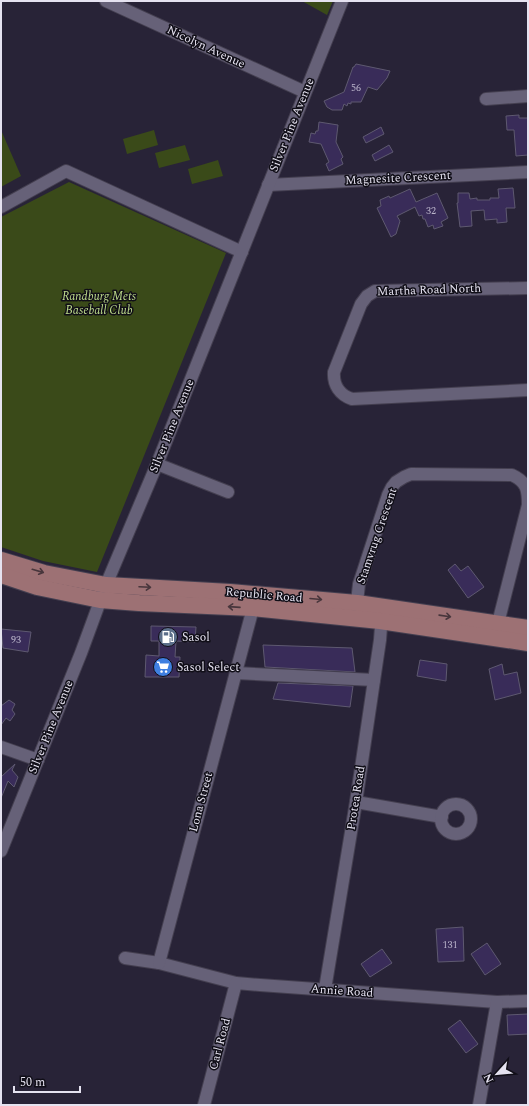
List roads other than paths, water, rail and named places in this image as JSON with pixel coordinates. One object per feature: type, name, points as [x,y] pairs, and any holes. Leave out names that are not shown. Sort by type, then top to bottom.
[{"type":"main road","name":"Republic Road","points":[[1,560],[103,593],[230,592],[356,611],[497,623],[528,628]]},
{"type":"main road","name":"Republic Road","points":[[1,575],[36,587],[253,608],[356,611]]},
{"type":"main road","name":"Republic Road","points":[[382,614],[495,639],[528,643]]},
{"type":"street","name":"Nicolyn Avenue","points":[[106,1],[305,92]]},
{"type":"street","name":"Silver Pine Avenue","points":[[1,851],[103,593],[157,464],[342,1]]},
{"type":"street","points":[[486,99],[528,96]]},
{"type":"street","points":[[1,207],[66,171],[242,252]]},
{"type":"street","name":"Magnesite Crescent","points":[[268,185],[528,172]]},
{"type":"street","name":"Martha Road North","points":[[528,288],[375,291],[367,296],[361,304],[334,372],[335,382],[339,390],[346,397],[352,399],[528,390]]},
{"type":"street","points":[[157,464],[228,492]]},
{"type":"street","name":"Stamvrug Crescent","points":[[356,611],[359,584],[388,495],[396,482],[404,476],[419,474],[512,476],[523,482],[526,487],[528,493],[528,505],[497,623],[495,639]]},
{"type":"street","name":"Lona Street","points":[[159,963],[253,608]]},
{"type":"street","name":"Protea Road","points":[[325,990],[356,802],[380,640],[382,614]]},
{"type":"street","points":[[236,673],[374,680]]},
{"type":"street","points":[[1,748],[38,760]]},
{"type":"street","points":[[356,802],[442,817]]},
{"type":"street","points":[[125,958],[159,963]]},
{"type":"street","name":"Annie Road","points":[[159,963],[236,983],[497,1002],[528,1001]]},
{"type":"street","name":"Carl Road","points":[[204,1105],[236,983]]},
{"type":"street","points":[[479,1105],[497,1002]]},
{"type":"place","name":"Sasol","points":[[168,637]]},
{"type":"place","name":"Sasol Select","points":[[163,667]]},
{"type":"park label","name":"Randburg Mets Baseball Club","points":[[99,303]]}]
